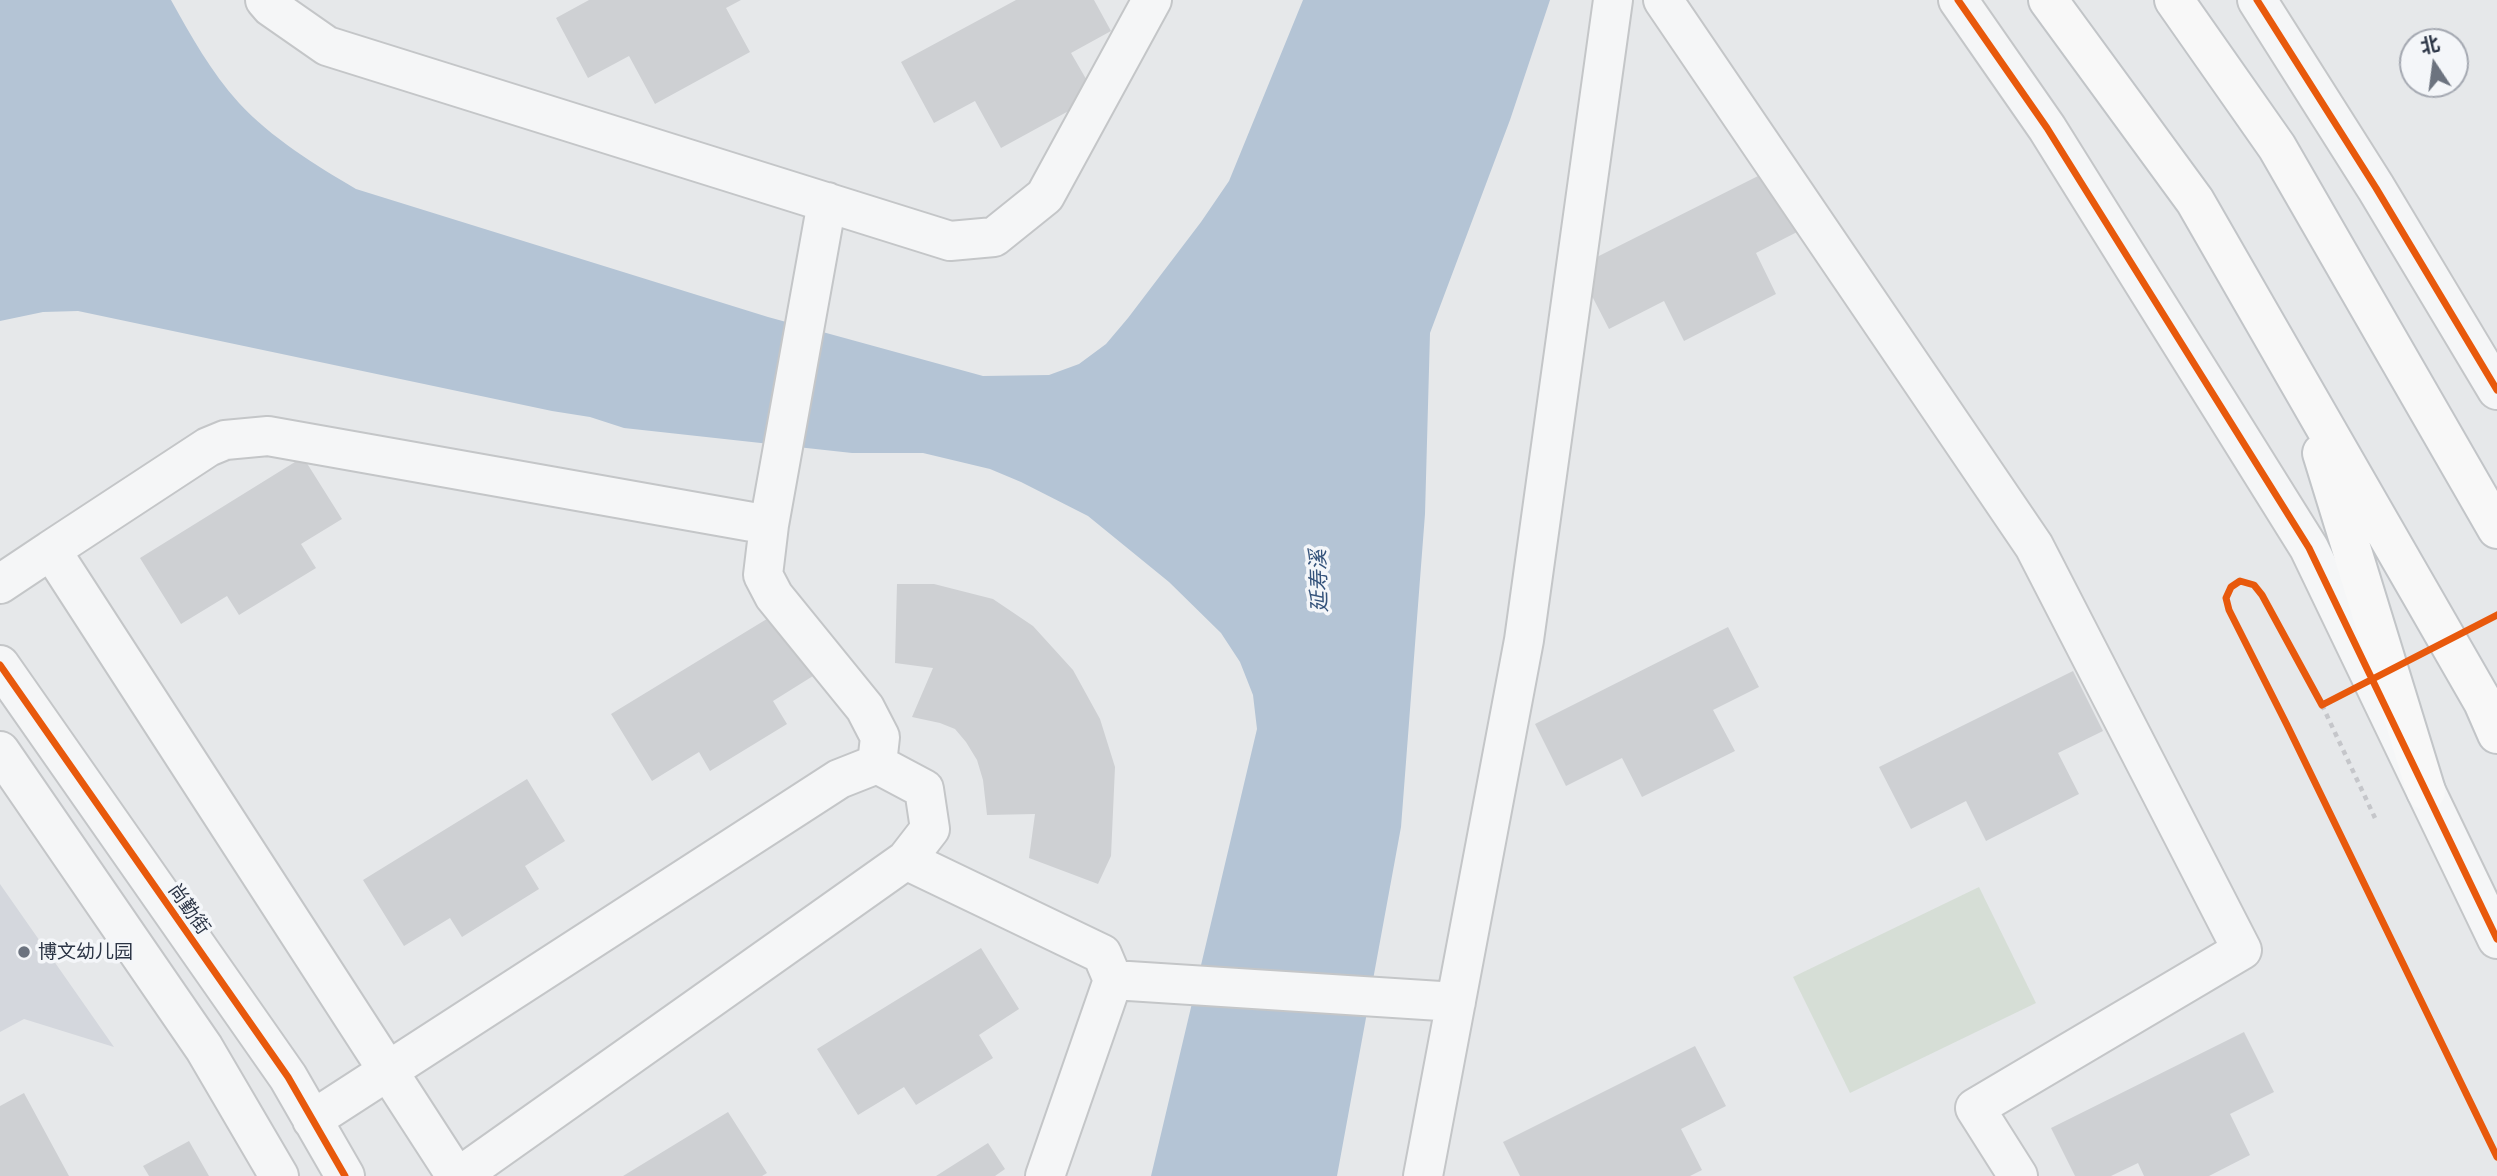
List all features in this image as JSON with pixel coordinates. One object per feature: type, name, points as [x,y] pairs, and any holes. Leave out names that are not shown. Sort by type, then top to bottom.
[{"type":"main road","points":[[2048,0],[2195,201],[2476,691],[2497,734]]},
{"type":"main road","points":[[2174,0],[2277,147],[2497,529]]},
{"type":"main road","points":[[2300,384],[2426,791]]},
{"type":"street","points":[[265,0],[327,46],[950,241],[994,237],[1045,196],[1152,0]]},
{"type":"street","points":[[1423,1176],[1524,640],[1614,0]]},
{"type":"street","points":[[1663,0],[2034,546],[2242,950],[1975,1108],[2018,1176]]},
{"type":"street","points":[[1958,0],[2046,128],[2309,548],[2497,939]]},
{"type":"street","points":[[2257,0],[2376,188],[2497,390]]},
{"type":"street","points":[[827,202],[769,525],[763,575],[774,596],[864,708],[880,737],[877,764]]},
{"type":"street","points":[[0,584],[208,447],[225,440],[268,436],[769,525]]},
{"type":"street","points":[[51,550],[388,1070],[458,1176],[906,860],[930,829],[924,789],[877,764],[839,779],[388,1070],[312,1120]]},
{"type":"street","name":"尚勤街","points":[[0,666],[288,1077],[345,1176]]},
{"type":"street","points":[[0,751],[204,1048],[279,1176]]},
{"type":"street","points":[[906,860],[1102,954],[1113,980],[1045,1176]]},
{"type":"street","points":[[1113,980],[1456,1002]]},
{"type":"path","points":[[2315,693],[2375,818]]},
{"type":"path","points":[[2322,705],[2334,699]]},
{"type":"shaded area","name":"博文幼儿园","points":[[0,884],[114,1047],[24,1019],[0,1032]]},
{"type":"shaded area","points":[[1979,887],[2036,1003],[1850,1093],[1793,977]]},
{"type":"water","name":"延寿溪","points":[[0,0],[171,0],[210,66],[251,116],[310,161],[356,189],[768,317],[983,376],[1049,375],[1079,364],[1106,344],[1201,222],[1229,181],[1303,0],[1550,0],[1510,120],[1430,333],[1425,514],[1401,827],[1337,1176],[1151,1176],[1257,729],[1253,695],[1240,662],[1221,633],[1169,582],[1088,516],[990,469],[923,453],[852,453],[624,428],[590,417],[78,311],[43,312],[0,321]]},
{"type":"building","points":[[589,0],[741,0],[726,8],[750,52],[655,104],[629,56],[588,78],[556,18]]},
{"type":"building","points":[[1016,0],[1094,0],[1111,31],[1071,53],[1096,96],[1001,148],[975,101],[934,123],[901,62]]},
{"type":"building","points":[[1770,170],[1801,230],[1756,253],[1776,294],[1684,341],[1664,301],[1609,329],[1577,267]]},
{"type":"building","points":[[303,457],[342,519],[301,544],[316,568],[239,615],[227,596],[181,624],[140,558]]},
{"type":"building","points":[[897,584],[934,584],[993,599],[1033,626],[1073,670],[1100,719],[1115,767],[1111,856],[1098,884],[1029,858],[1035,814],[987,815],[983,780],[977,760],[966,742],[955,729],[912,717],[933,668],[895,663]]},
{"type":"building","points":[[775,614],[813,676],[773,701],[787,724],[710,771],[699,752],[652,781],[611,714]]},
{"type":"building","points":[[1728,627],[1759,687],[1713,710],[1735,751],[1642,797],[1622,758],[1566,786],[1535,724]]},
{"type":"building","points":[[2073,671],[2103,731],[2058,753],[2079,794],[1986,841],[1966,801],[1911,829],[1879,767]]},
{"type":"building","points":[[527,779],[565,841],[525,866],[539,889],[462,937],[450,918],[404,946],[363,880]]},
{"type":"building","points":[[981,948],[1019,1009],[979,1035],[993,1058],[916,1105],[904,1087],[858,1115],[817,1049]]},
{"type":"building","points":[[2244,1032],[2274,1092],[2230,1114],[2250,1155],[2209,1176],[2144,1176],[2138,1163],[2111,1176],[2075,1176],[2051,1128]]},
{"type":"building","points":[[1695,1046],[1726,1106],[1681,1129],[1702,1170],[1690,1176],[1520,1176],[1503,1142]]},
{"type":"building","points":[[24,1093],[69,1176],[0,1176],[0,1106]]},
{"type":"building","points":[[728,1112],[767,1173],[762,1176],[623,1176]]},
{"type":"building","points":[[189,1141],[209,1176],[149,1176],[143,1166]]},
{"type":"building","points":[[988,1143],[1005,1169],[995,1176],[936,1176]]},
{"type":"cycle path","points":[[1958,0],[2047,128],[2309,548],[2497,939]]},
{"type":"cycle path","points":[[2257,0],[2376,188],[2497,390]]},
{"type":"cycle path","points":[[2497,615],[2322,705],[2254,585],[2240,581],[2231,587],[2226,598],[2229,610],[2497,1157]]},
{"type":"cycle path","points":[[0,665],[288,1077],[345,1176]]},
{"type":"place","name":"博文幼儿园","points":[[24,952]]}]
